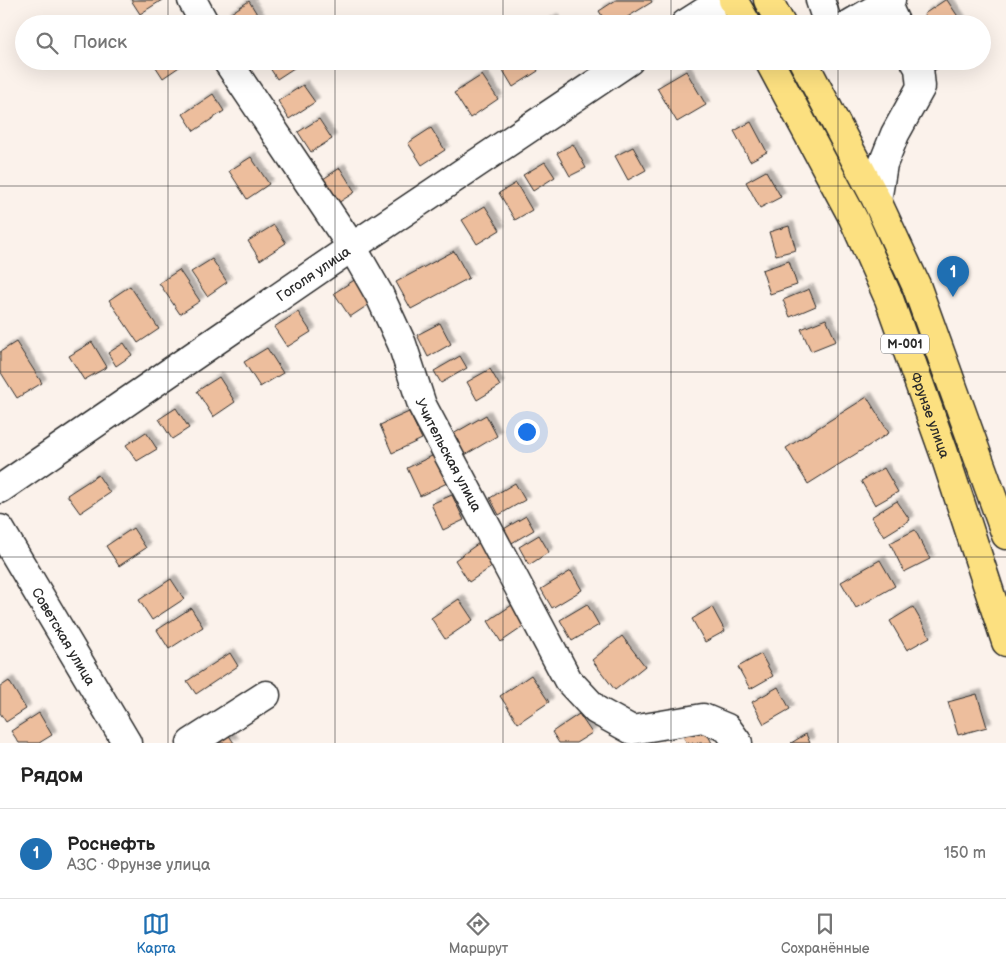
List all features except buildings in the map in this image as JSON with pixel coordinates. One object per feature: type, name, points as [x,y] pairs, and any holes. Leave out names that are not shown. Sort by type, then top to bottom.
[{"type":"main road","points":[[733,0],[742,15]]},
{"type":"main road","points":[[768,0],[776,15]]},
{"type":"main road","name":"Фрунзе улица","points":[[779,70],[853,218],[889,299],[944,453],[1006,642]]},
{"type":"main road","name":"M-001","points":[[808,70],[877,201],[916,285],[1006,535]]},
{"type":"street","points":[[192,0],[200,15]]},
{"type":"street","points":[[699,15],[723,0]]},
{"type":"street","points":[[820,0],[825,15]]},
{"type":"street","points":[[875,15],[891,9]]},
{"type":"street","name":"Учительская улица","points":[[233,70],[352,247],[379,294],[402,344],[422,405],[568,680],[596,710],[632,730],[703,718],[726,728],[738,743]]},
{"type":"street","name":"Гоголя улица","points":[[0,489],[352,247],[616,70]]},
{"type":"street","points":[[877,201],[883,164],[895,134],[921,87],[919,70]]},
{"type":"street","name":"Советская улица","points":[[0,529],[127,743]]},
{"type":"street","points":[[191,743],[266,695]]},
{"type":"place","name":"Роснефть","points":[[953,297]]}]
